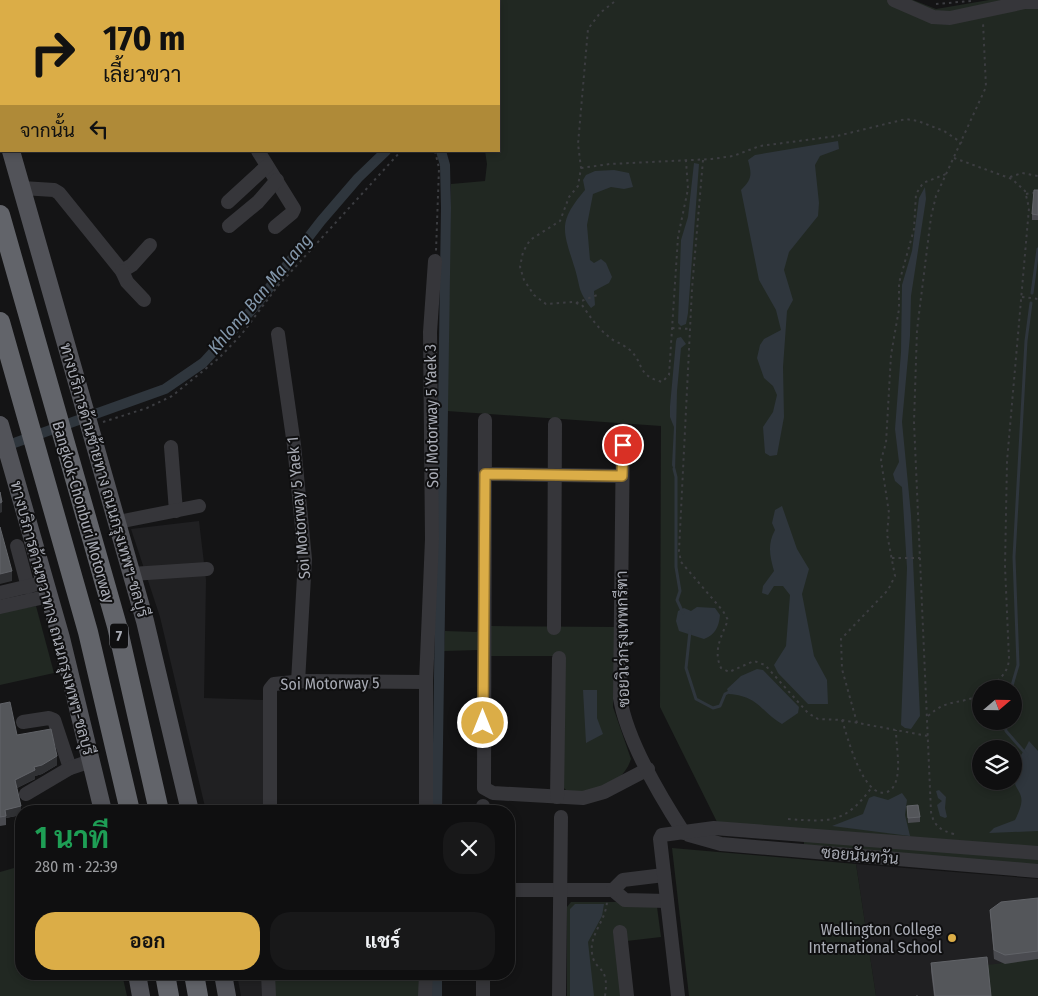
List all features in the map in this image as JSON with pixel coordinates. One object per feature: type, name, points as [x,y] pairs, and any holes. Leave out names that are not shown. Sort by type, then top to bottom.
[{"type":"highway","name":"Bangkok-Chonburi Motorway","points":[[0,215],[117,626],[159,805]]},
{"type":"highway","name":"Bangkok-Chonburi Motorway","points":[[0,322],[88,632],[129,805]]},
{"type":"highway","points":[[166,980],[169,996]]},
{"type":"highway","points":[[195,980],[198,996]]},
{"type":"main road","name":"ทางบริการด้านซ้ายทาง ถนนกรุงเทพฯ-ชลบุรี","points":[[11,152],[118,522],[189,805]]},
{"type":"main road","name":"ทางบริการด้านขวาทาง ถนนกรุงเทพฯ-ชลบุรี","points":[[0,425],[74,684],[102,805]]},
{"type":"main road","points":[[138,980],[141,996]]},
{"type":"main road","points":[[224,980],[228,996]]},
{"type":"street","points":[[894,0],[933,17],[950,18],[978,6],[1038,2]]},
{"type":"street","points":[[259,152],[294,209],[276,227]]},
{"type":"street","points":[[228,202],[267,166]]},
{"type":"street","points":[[229,226],[258,202],[276,180]]},
{"type":"street","points":[[22,188],[48,189],[59,193],[122,271],[127,282],[144,300]]},
{"type":"street","points":[[122,271],[132,265],[150,245]]},
{"type":"street","name":"Soi Motorway 5 Yaek 3","points":[[426,805],[426,682],[432,539],[430,332],[435,260]]},
{"type":"street","name":"Soi Motorway 5 Yaek 1","points":[[278,334],[294,445],[305,559],[298,682]]},
{"type":"street","points":[[486,420],[484,788],[493,793],[557,797],[594,796],[648,768]]},
{"type":"street","points":[[554,628],[555,424]]},
{"type":"street","name":"ซอยวิเว่กรุงเทพกรีฑา","points":[[623,430],[620,698],[622,712],[631,736],[684,833]]},
{"type":"street","points":[[171,448],[176,511]]},
{"type":"street","points":[[485,474],[622,476]]},
{"type":"street","points":[[118,522],[199,506]]},
{"type":"street","points":[[17,546],[28,587]]},
{"type":"street","points":[[132,574],[207,569]]},
{"type":"street","points":[[0,593],[28,587],[48,589]]},
{"type":"street","points":[[0,607],[48,589]]},
{"type":"street","points":[[557,797],[559,658]]},
{"type":"street","name":"Soi Motorway 5","points":[[270,805],[270,689],[277,682],[426,682]]},
{"type":"street","points":[[23,722],[49,718],[54,720],[70,768]]},
{"type":"street","points":[[26,794],[70,768],[91,761]]},
{"type":"street","points":[[559,996],[561,817]]},
{"type":"street","name":"ซอยนันทวัน","points":[[684,833],[714,828],[1038,853]]},
{"type":"street","name":"ซอยนันทวัน","points":[[678,996],[660,839],[662,835],[668,832],[684,833],[721,844],[1038,871]]},
{"type":"street","points":[[773,848],[775,833]]},
{"type":"street","points":[[610,890],[623,880],[664,876]]},
{"type":"street","points":[[515,890],[610,890],[626,900],[667,901]]},
{"type":"street","points":[[620,932],[628,996]]},
{"type":"street","points":[[268,980],[269,996]]},
{"type":"street","points":[[426,980],[426,996]]},
{"type":"street","points":[[483,980],[483,996]]},
{"type":"path","points":[[614,2],[600,13],[588,29],[578,144],[580,168],[578,186],[565,204],[560,221],[530,240],[523,252],[520,267],[524,280],[534,295],[546,304],[582,304],[600,329],[630,350],[637,358],[642,371],[652,380],[662,382],[669,375],[678,237],[688,189],[686,161]]},
{"type":"path","points":[[931,4],[978,6],[986,87],[962,143],[936,196],[931,217],[918,330],[914,422],[931,812],[933,823],[942,830],[955,834]]},
{"type":"path","points":[[580,168],[610,164],[703,160],[733,156],[760,146],[853,133],[906,120],[918,121],[944,131],[962,143]]},
{"type":"path","points":[[99,424],[147,408],[172,396],[219,358],[241,335],[289,273],[400,152]]},
{"type":"path","points":[[435,152],[439,168],[435,260]]},
{"type":"path","points":[[954,158],[1010,178],[1025,191],[1029,208],[1006,461],[1005,566],[1009,668],[998,680]]},
{"type":"path","points":[[703,160],[690,329],[679,551],[681,562],[723,611],[728,620],[718,646],[716,658],[722,668],[729,672],[754,661],[765,665],[808,712],[818,719],[842,720],[928,736]]},
{"type":"path","points":[[1010,178],[1022,173],[1038,176]]},
{"type":"path","points":[[857,723],[842,669],[841,639],[888,590],[895,576],[887,534],[889,514],[881,460],[886,443],[890,355],[899,309],[899,283],[914,229],[916,194],[923,183],[946,174]]},
{"type":"path","points":[[1026,194],[1038,192]]},
{"type":"path","points":[[576,303],[600,294]]},
{"type":"path","points":[[1022,297],[1038,299]]},
{"type":"path","points":[[672,328],[690,329]]},
{"type":"path","points":[[892,558],[921,558]]},
{"type":"path","points":[[928,716],[940,706],[950,702],[968,701],[972,699]]},
{"type":"path","points":[[842,720],[854,760],[872,787],[882,793],[894,787],[898,776],[896,730]]},
{"type":"path","points":[[788,819],[824,821],[840,816],[853,810],[872,787]]},
{"type":"path","points":[[605,996],[606,977],[592,955],[591,946],[592,939],[607,910],[610,890]]},
{"type":"shaded area","points":[[500,0],[913,0],[936,9],[989,0],[1038,0],[1038,849],[718,824],[660,707],[661,426],[447,411],[451,184],[485,181],[487,164],[485,152],[500,152]]},
{"type":"shaded area","points":[[838,141],[839,149],[820,156],[815,165],[819,203],[818,216],[789,252],[784,270],[793,300],[787,311],[783,367],[784,417],[777,455],[770,456],[765,453],[763,427],[773,412],[777,395],[773,386],[764,378],[757,358],[760,345],[764,339],[781,330],[776,310],[759,280],[741,190],[750,176],[748,160],[755,155]]},
{"type":"shaded area","points":[[694,163],[699,164],[688,313],[686,324],[681,326],[678,323],[681,240],[688,217]]},
{"type":"shaded area","points":[[614,170],[629,173],[633,187],[624,189],[611,187],[593,194],[587,225],[590,260],[594,263],[601,259],[606,263],[612,277],[609,283],[594,291],[595,305],[591,308],[580,289],[566,236],[566,219],[585,190],[583,180],[586,175],[595,171]]},
{"type":"shaded area","points":[[925,187],[926,199],[911,296],[910,336],[902,422],[911,515],[920,716],[911,729],[901,725],[907,568],[902,487],[895,481],[893,474],[899,462],[895,429],[901,352],[902,285],[912,251],[919,198]]},
{"type":"shaded area","points":[[681,337],[686,344],[681,348],[677,391],[675,473],[672,465],[674,427],[670,417],[670,406],[676,341],[677,338]]},
{"type":"shaded area","points":[[782,506],[797,549],[809,569],[802,594],[814,656],[827,680],[828,704],[808,704],[778,673],[774,665],[786,646],[790,595],[783,586],[774,586],[768,595],[762,593],[763,586],[774,571],[770,550],[772,535],[775,530],[772,523],[775,510]]},
{"type":"shaded area","points":[[199,521],[206,580],[204,698],[265,700],[266,805],[205,805],[160,617],[131,529]]},
{"type":"shaded area","points":[[36,606],[54,673],[0,685],[0,612]]},
{"type":"shaded area","points":[[697,607],[715,608],[720,615],[716,630],[704,639],[679,631],[676,621],[678,611],[684,608],[691,611]]},
{"type":"shaded area","points":[[490,626],[616,627],[613,707],[631,759],[627,768],[614,781],[598,788],[570,794],[562,786],[565,656],[489,656],[478,650],[444,651],[445,631],[476,632]]},
{"type":"shaded area","points":[[757,669],[763,670],[799,707],[798,713],[782,724],[753,701],[739,695],[729,694],[727,689],[741,676]]},
{"type":"shaded area","points":[[583,690],[597,690],[597,718],[603,734],[586,743]]},
{"type":"shaded area","points":[[1029,741],[1038,751],[1038,831],[989,833],[994,828],[1015,820],[1021,803],[1018,790],[1022,790],[1022,754]]},
{"type":"shaded area","points":[[939,790],[946,797],[945,808],[947,817],[945,818],[940,816],[937,805],[942,801],[938,798],[936,791]]},
{"type":"shaded area","points":[[902,793],[907,800],[905,815],[910,836],[832,826],[863,814],[869,798],[874,796],[888,800]]},
{"type":"shaded area","points":[[804,839],[1038,859],[1038,867],[804,847]]},
{"type":"shaded area","points":[[672,848],[856,864],[876,996],[689,996]]},
{"type":"shaded area","name":"Wellington College International School","points":[[856,864],[1038,879],[1038,996],[876,996]]},
{"type":"shaded area","points":[[15,868],[15,980],[123,980],[127,996],[0,996],[0,872]]},
{"type":"shaded area","points":[[571,902],[616,902],[657,907],[661,937],[618,942],[624,996],[567,996],[567,907]]},
{"type":"shaded area","points":[[575,904],[604,904],[602,916],[588,942],[594,996],[570,996],[570,909]]},
{"type":"shaded area","points":[[1038,959],[1038,996],[990,996],[987,965]]},
{"type":"shaded area","points":[[238,980],[264,980],[264,996],[241,996]]},
{"type":"shaded area","points":[[274,980],[419,980],[419,996],[274,996]]},
{"type":"building","points":[[1034,190],[1038,190],[1038,215],[1032,214]]},
{"type":"building","points":[[0,527],[12,571],[0,574]]},
{"type":"building","points":[[10,702],[17,735],[51,729],[57,756],[42,765],[34,767],[35,770],[15,780],[21,805],[15,805],[15,808],[5,810],[6,816],[0,817],[0,704]]},
{"type":"building","points":[[918,805],[920,817],[908,818],[907,806]]},
{"type":"building","points":[[1038,898],[1038,951],[1005,955],[994,950],[990,910],[1001,902]]},
{"type":"building","points":[[987,957],[991,996],[935,996],[931,963]]},
{"type":"waterway","name":"Khlong Ban Ma Lang","points":[[3,447],[165,389],[203,363],[256,305],[321,221],[358,178],[385,152]]},
{"type":"waterway","points":[[437,805],[446,208],[445,165],[441,152]]},
{"type":"waterway","points":[[1032,293],[1038,249]]},
{"type":"waterway","points":[[1014,680],[1018,665],[1014,557],[1026,341],[1031,303]]},
{"type":"waterway","points":[[674,469],[676,477],[676,567],[680,591],[677,600],[683,613]]},
{"type":"waterway","points":[[690,631],[686,668],[696,699],[713,708],[720,706],[725,694],[731,691]]},
{"type":"waterway","points":[[1006,730],[1027,755]]},
{"type":"waterway","points":[[437,980],[437,996]]},
{"type":"place","name":"Wellington College International School","points":[[952,938]]},
{"type":"route","points":[[483,723],[485,474],[622,476],[623,445]]}]
